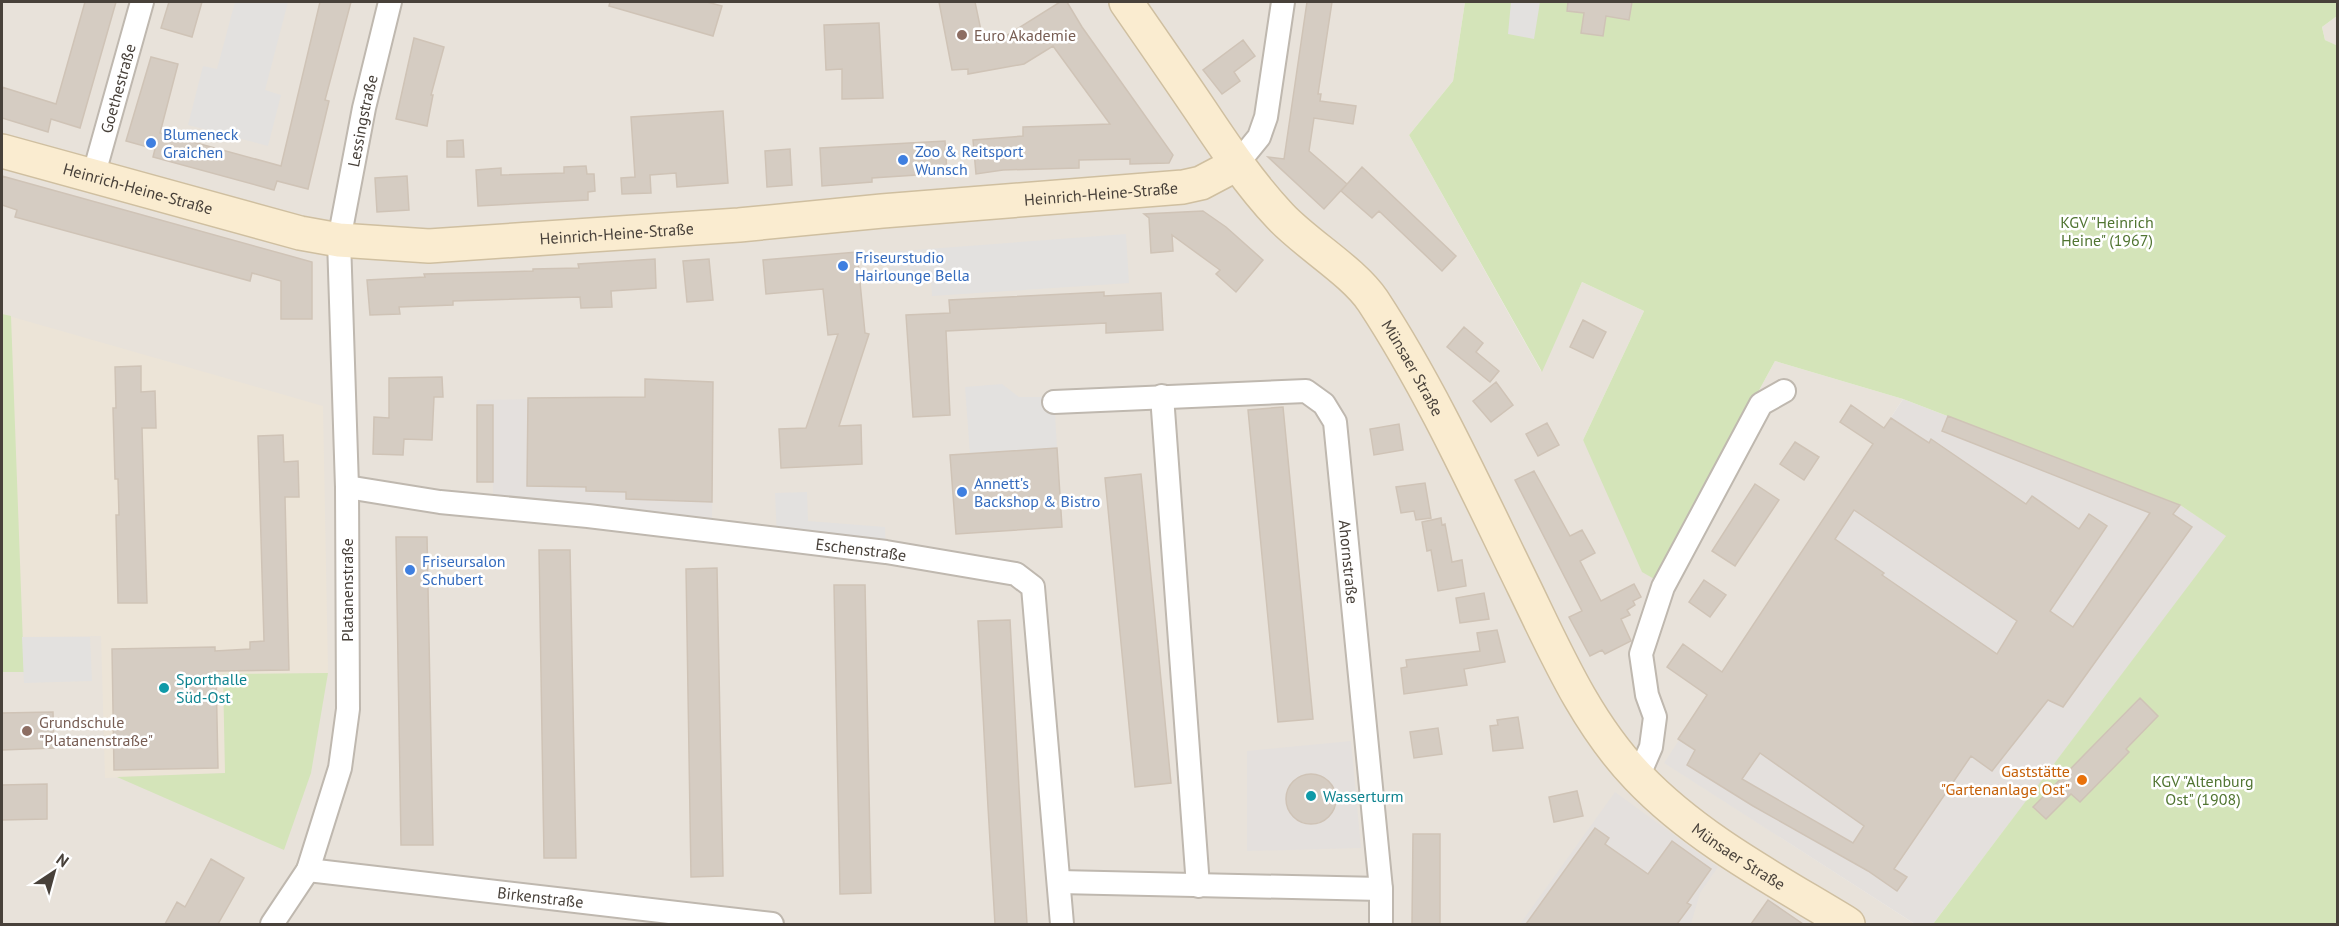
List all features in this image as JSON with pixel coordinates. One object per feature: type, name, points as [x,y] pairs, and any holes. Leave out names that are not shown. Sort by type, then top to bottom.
[{"type":"street","name":"Goethestraße","points":[[93,177],[142,2]]},
{"type":"street","name":"Lessingstraße","points":[[339,240],[364,108],[390,2]]},
{"type":"street","name":"Münsaer Straße","points":[[1126,2],[1237,164],[1287,224],[1366,291],[1386,320],[1469,477],[1567,674],[1599,729],[1638,777],[1687,820],[1738,856],[1848,924]]},
{"type":"street","points":[[1237,164],[1259,137],[1266,117],[1283,2]]},
{"type":"street","name":"Heinrich-Heine-Straße","points":[[2,151],[300,233],[339,240],[429,246],[739,225],[882,211],[1129,193],[1201,183],[1237,164]]},
{"type":"street","name":"Platanenstraße","points":[[272,924],[308,870],[340,768],[348,709],[347,487],[339,240]]},
{"type":"street","name":"Ahornstraße","points":[[1054,402],[1306,391],[1324,404],[1335,422],[1381,889],[1381,924]]},
{"type":"street","points":[[1638,777],[1651,747],[1654,717],[1647,695],[1641,654],[1663,587],[1761,404],[1784,391]]},
{"type":"street","points":[[1162,396],[1198,886]]},
{"type":"street","name":"Eschenstraße","points":[[347,487],[440,502],[588,516],[886,552],[1016,574],[1033,587],[1062,924]]},
{"type":"street","name":"Birkenstraße","points":[[308,870],[772,924]]},
{"type":"street","points":[[1059,882],[1381,889]]},
{"type":"shaded area","points":[[2,2],[1465,2],[1453,81],[1409,135],[1541,371],[1582,282],[1644,311],[1583,440],[1656,580],[1775,361],[1903,399],[1665,763],[1915,924],[2,924]]},
{"type":"shaded area","points":[[235,2],[288,2],[265,90],[281,95],[268,146],[188,125],[203,66],[217,69]]},
{"type":"shaded area","points":[[1511,2],[1540,2],[1534,39],[1508,34]]},
{"type":"shaded area","points":[[2337,16],[2337,46],[2325,40],[2322,27]]},
{"type":"shaded area","points":[[1126,234],[1129,283],[932,296],[931,280],[891,284],[888,252]]},
{"type":"shaded area","points":[[2,314],[323,406],[328,673],[224,675],[225,773],[105,778],[101,636],[23,637],[24,672],[2,672]]},
{"type":"shaded area","points":[[645,379],[713,382],[712,520],[493,497],[493,464],[477,464],[477,400],[645,397]]},
{"type":"shaded area","points":[[1002,384],[1019,397],[1054,397],[1057,448],[970,454],[965,387]]},
{"type":"shaded area","points":[[1903,399],[2180,505],[2227,536],[1933,924],[1915,924],[1664,763]]},
{"type":"shaded area","points":[[807,492],[808,521],[885,527],[886,552],[777,539],[775,493]]},
{"type":"shaded area","points":[[22,637],[90,637],[92,681],[24,683]]},
{"type":"shaded area","points":[[1351,741],[1361,848],[1247,851],[1247,751]]},
{"type":"shaded area","points":[[1615,792],[1718,867],[1700,893],[1691,924],[1520,924]]},
{"type":"green space","name":"KGV \"Heinrich Heine\" (1967)","points":[[1465,2],[2337,2],[2337,16],[2322,27],[2325,40],[2338,46],[2337,924],[1933,924],[2226,536],[2180,505],[1903,399],[1775,361],[1656,580],[1642,572],[1583,440],[1644,311],[1582,282],[1542,372],[1409,135],[1453,81]]},
{"type":"green space","points":[[2,314],[11,316],[24,672],[2,672]]},
{"type":"green space","points":[[328,673],[311,773],[284,850],[117,777],[225,773],[223,674]]},
{"type":"building","points":[[85,2],[116,2],[80,128],[51,119],[48,132],[2,118],[2,87],[56,104]]},
{"type":"building","points":[[169,2],[202,2],[192,37],[161,28]]},
{"type":"building","points":[[320,2],[351,2],[325,100],[329,101],[308,189],[277,181],[274,190],[153,157],[155,149],[126,141],[151,57],[178,64],[160,133],[281,166]]},
{"type":"building","points":[[610,2],[707,2],[722,6],[713,36],[609,6]]},
{"type":"building","points":[[939,2],[975,2],[983,40],[1006,36],[1060,2],[1067,2],[1082,27],[1173,155],[1169,163],[1130,164],[1130,159],[1079,160],[1079,168],[1003,170],[976,174],[973,140],[1023,136],[1023,127],[1110,124],[1053,46],[1024,64],[968,74],[968,69],[952,70]]},
{"type":"building","points":[[1307,2],[1332,2],[1318,94],[1321,94],[1320,101],[1356,106],[1353,124],[1314,118],[1309,151],[1347,184],[1324,209],[1268,157],[1284,159]]},
{"type":"building","points":[[1568,2],[1632,2],[1629,20],[1606,16],[1603,36],[1581,33],[1584,13],[1567,11]]},
{"type":"building","points":[[879,23],[883,98],[842,99],[842,69],[826,70],[824,25]]},
{"type":"building","points":[[414,38],[444,47],[431,95],[433,95],[427,126],[396,119]]},
{"type":"building","points":[[1243,40],[1255,56],[1234,72],[1240,81],[1222,94],[1203,70]]},
{"type":"building","points":[[723,111],[728,183],[677,187],[676,173],[650,175],[651,193],[622,194],[621,178],[635,177],[631,117]]},
{"type":"building","points":[[463,140],[464,157],[447,157],[447,141]]},
{"type":"building","points":[[945,141],[947,173],[872,178],[872,182],[822,186],[820,148]]},
{"type":"building","points":[[790,149],[792,185],[767,187],[765,151]]},
{"type":"building","points":[[586,166],[587,174],[594,174],[595,191],[588,192],[588,200],[478,206],[476,170],[501,168],[501,175],[564,173],[564,167]]},
{"type":"building","points":[[1362,167],[1456,256],[1442,271],[1379,211],[1372,218],[1341,191]]},
{"type":"building","points":[[2,176],[312,262],[312,319],[281,319],[281,281],[252,273],[250,281],[15,217],[17,210],[2,205]]},
{"type":"building","points":[[407,176],[409,210],[377,212],[375,178]]},
{"type":"building","points":[[1203,211],[1226,227],[1263,260],[1236,292],[1216,274],[1220,270],[1172,235],[1173,251],[1151,253],[1149,218],[1144,214]]},
{"type":"building","points":[[857,252],[865,333],[869,334],[839,426],[861,425],[862,464],[781,468],[779,429],[806,428],[838,334],[828,335],[823,289],[766,294],[763,260]]},
{"type":"building","points":[[655,259],[656,288],[611,291],[612,307],[581,308],[580,297],[453,301],[453,305],[399,307],[400,314],[370,315],[367,280],[425,277],[424,274],[579,268],[578,264]]},
{"type":"building","points":[[709,259],[713,300],[687,302],[683,261]]},
{"type":"building","points":[[1104,292],[1104,296],[1161,293],[1163,330],[1106,333],[1106,323],[946,331],[950,415],[913,417],[906,315],[950,313],[949,300]]},
{"type":"building","points":[[1583,320],[1606,332],[1593,358],[1570,347]]},
{"type":"building","points":[[1464,327],[1483,343],[1476,352],[1499,371],[1490,382],[1447,347]]},
{"type":"building","points":[[141,366],[141,392],[155,391],[156,428],[142,428],[147,603],[118,603],[116,515],[119,515],[118,479],[115,479],[113,408],[116,408],[115,367]]},
{"type":"building","points":[[442,377],[443,397],[434,397],[432,440],[404,439],[403,455],[373,454],[374,417],[389,418],[389,378]]},
{"type":"building","points":[[645,379],[713,382],[712,502],[626,499],[626,492],[586,491],[586,487],[527,486],[528,398],[645,397]]},
{"type":"building","points":[[1496,382],[1513,405],[1491,422],[1473,401]]},
{"type":"building","points":[[477,405],[493,405],[493,482],[477,482]]},
{"type":"building","points":[[1851,405],[1884,428],[1891,418],[1929,443],[1931,439],[2026,504],[2032,496],[2079,529],[2089,514],[2107,526],[2050,611],[2073,627],[2150,513],[1942,431],[1948,416],[2180,505],[2173,514],[2192,527],[2063,707],[2048,700],[1992,771],[1971,756],[1894,869],[1907,877],[1897,891],[1868,871],[1753,806],[1687,765],[1695,750],[1678,739],[1707,695],[1667,667],[1683,644],[1722,672],[1873,444],[1840,422]],"holes":[[[1854,510],[2017,621],[1997,654],[1882,575],[1884,573],[1835,539]],[[1760,753],[1864,826],[1853,843],[1742,779]]]},
{"type":"building","points":[[1283,407],[1313,719],[1278,722],[1248,410]]},
{"type":"building","points":[[1547,423],[1559,445],[1538,456],[1526,434]]},
{"type":"building","points":[[1399,424],[1403,450],[1374,455],[1370,429]]},
{"type":"building","name":"Sporthalle Süd-Ost","points":[[283,435],[284,462],[298,461],[299,497],[285,497],[289,670],[216,671],[218,768],[114,770],[112,649],[215,647],[215,651],[250,649],[250,642],[264,641],[258,436]]},
{"type":"building","points":[[1795,442],[1819,457],[1804,480],[1780,464]]},
{"type":"building","points":[[1057,448],[1062,527],[956,534],[950,455]]},
{"type":"building","points":[[1534,471],[1570,536],[1582,530],[1595,553],[1580,561],[1601,601],[1634,584],[1641,597],[1633,601],[1635,605],[1627,610],[1630,615],[1621,619],[1631,641],[1605,654],[1602,650],[1590,656],[1569,617],[1582,611],[1515,480]]},
{"type":"building","points":[[1141,474],[1171,783],[1135,787],[1105,478]]},
{"type":"building","points":[[1425,483],[1431,518],[1416,520],[1414,511],[1401,513],[1396,487]]},
{"type":"building","points":[[1755,484],[1779,500],[1735,566],[1712,551]]},
{"type":"building","points":[[1441,518],[1442,525],[1445,524],[1452,562],[1462,560],[1466,586],[1438,591],[1431,550],[1427,551],[1422,522]]},
{"type":"building","points":[[396,537],[427,537],[433,845],[401,845]]},
{"type":"building","points":[[539,550],[570,550],[576,858],[544,858]]},
{"type":"building","points":[[717,568],[723,876],[691,877],[686,569]]},
{"type":"building","points":[[1704,580],[1726,595],[1710,617],[1689,602]]},
{"type":"building","points":[[834,585],[865,585],[871,893],[840,894]]},
{"type":"building","points":[[1484,593],[1489,619],[1460,623],[1456,598]]},
{"type":"building","points":[[1010,620],[1027,924],[995,924],[988,807],[978,621]]},
{"type":"building","points":[[1497,630],[1505,662],[1464,669],[1467,685],[1404,694],[1401,668],[1407,667],[1406,660],[1480,651],[1477,633]]},
{"type":"building","points":[[2140,698],[2158,716],[2126,749],[2129,752],[2080,802],[2071,794],[2046,819],[2033,807]]},
{"type":"building","name":"Grundschule \"Platanenstraße\"","points":[[53,712],[54,748],[2,750],[2,713]]},
{"type":"building","points":[[1518,717],[1523,748],[1493,751],[1490,726],[1498,725],[1497,720]]},
{"type":"building","points":[[1438,728],[1442,754],[1414,758],[1410,732]]},
{"type":"building","name":"Wasserturm","points":[[1311,774],[1320,776],[1331,785],[1336,799],[1334,808],[1325,819],[1311,824],[1302,822],[1291,813],[1286,799],[1288,790],[1297,779]]},
{"type":"building","name":"Grundschule \"Platanenstraße\"","points":[[47,784],[47,819],[2,820],[2,785]]},
{"type":"building","points":[[1577,791],[1583,816],[1554,822],[1549,797]]},
{"type":"building","points":[[1595,828],[1609,838],[1605,844],[1648,874],[1672,841],[1711,869],[1687,903],[1691,905],[1677,924],[1526,924]]},
{"type":"building","points":[[1413,834],[1440,834],[1440,924],[1412,924]]},
{"type":"building","points":[[211,859],[244,878],[218,924],[165,924],[177,902],[185,907]]},
{"type":"building","points":[[1768,900],[1803,924],[1751,924]]},
{"type":"place","name":"Euro Akademie","points":[[962,35]]},
{"type":"place","name":"Blumeneck Graichen","points":[[151,143]]},
{"type":"place","name":"Zoo & Reitsport Wunsch","points":[[903,160]]},
{"type":"place","name":"Friseurstudio Hairlounge Bella","points":[[843,266]]},
{"type":"place","name":"Annett's Backshop & Bistro","points":[[962,492]]},
{"type":"place","name":"Friseursalon Schubert","points":[[410,570]]},
{"type":"place","name":"Sporthalle Süd-Ost","points":[[164,688]]},
{"type":"place","name":"Grundschule \"Platanenstraße\"","points":[[27,731]]},
{"type":"place","name":"Gaststätte \"Gartenanlage Ost\"","points":[[2082,780]]},
{"type":"place","name":"Wasserturm","points":[[1311,796]]},
{"type":"park label","name":"KGV \"Altenburg Ost\" (1908)","points":[[2203,790]]}]
